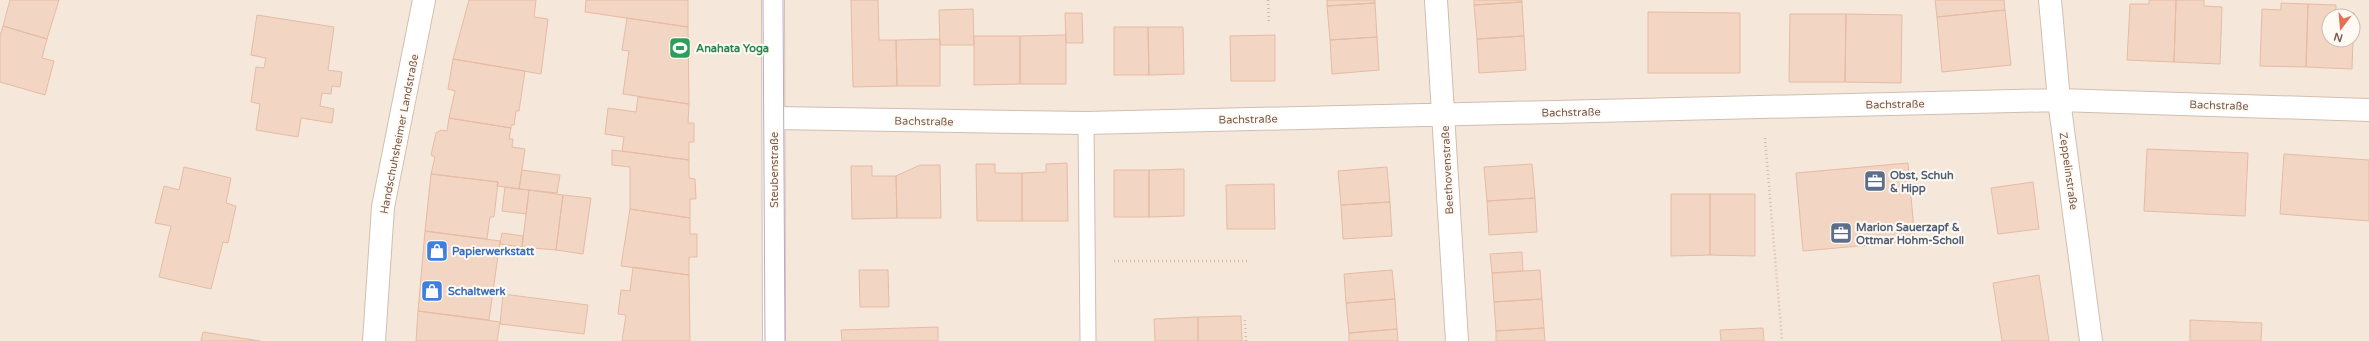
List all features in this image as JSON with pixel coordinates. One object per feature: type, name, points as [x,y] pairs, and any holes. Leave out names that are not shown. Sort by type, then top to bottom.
[{"type":"street","name":"Handschuhsheimer Landstraße","points":[[374,341],[383,207],[424,0]]},
{"type":"street","name":"Steubenstraße","points":[[773,0],[774,341]]},
{"type":"street","name":"Beethovenstraße","points":[[1436,0],[1457,341]]},
{"type":"street","name":"Zeppelinstraße","points":[[2050,0],[2059,100],[2091,341]]},
{"type":"street","name":"Bachstraße","points":[[774,118],[1086,123],[2059,100],[2369,110]]},
{"type":"lane","points":[[1086,123],[1088,341]]},
{"type":"path","points":[[1268,0],[1269,23]]},
{"type":"path","points":[[1763,108],[1782,340]]},
{"type":"path","points":[[1087,261],[1248,261]]},
{"type":"path","points":[[1245,320],[1246,341]]},
{"type":"shaded area","points":[[0,0],[2369,0],[2369,341],[0,341]]},
{"type":"building","points":[[10,0],[59,0],[47,39],[3,26]]},
{"type":"building","points":[[469,0],[536,0],[534,17],[548,19],[541,74],[453,59]]},
{"type":"building","points":[[586,0],[688,0],[688,27],[585,12]]},
{"type":"building","points":[[851,0],[878,0],[879,40],[896,40],[897,86],[853,87]]},
{"type":"building","points":[[1327,0],[1375,0],[1375,3],[1327,6]]},
{"type":"building","points":[[1474,0],[1522,0],[1522,2],[1474,5]]},
{"type":"building","points":[[1935,0],[2004,0],[2005,10],[1937,17]]},
{"type":"building","points":[[2149,0],[2176,0],[2174,62],[2127,60],[2130,4],[2149,4]]},
{"type":"building","points":[[2176,0],[2204,0],[2204,6],[2222,7],[2220,64],[2174,62]]},
{"type":"building","points":[[1522,2],[1524,36],[1477,39],[1474,5]]},
{"type":"building","points":[[1375,3],[1377,37],[1330,40],[1327,6]]},
{"type":"building","points":[[2281,3],[2308,4],[2306,67],[2260,66],[2262,9],[2281,10]]},
{"type":"building","points":[[2308,4],[2336,5],[2336,8],[2321,8],[2321,48],[2353,48],[2352,69],[2306,67]]},
{"type":"building","points":[[973,9],[974,45],[940,45],[939,10]]},
{"type":"building","points":[[2005,10],[2011,65],[1942,72],[1937,17]]},
{"type":"building","points":[[1648,12],[1740,13],[1740,73],[1648,73]]},
{"type":"building","points":[[1065,13],[1082,13],[1083,43],[1066,43]]},
{"type":"building","points":[[1790,14],[1846,14],[1845,82],[1789,82]]},
{"type":"building","points":[[1846,14],[1902,15],[1901,83],[1845,82]]},
{"type":"building","points":[[257,15],[334,27],[328,70],[342,72],[340,87],[332,86],[331,94],[322,93],[320,106],[334,109],[332,123],[301,118],[298,137],[256,130],[260,104],[251,102],[256,67],[264,68],[266,58],[251,55]]},
{"type":"building","points":[[627,18],[688,27],[689,104],[623,94],[629,51],[622,50]]},
{"type":"building","points":[[3,26],[47,39],[42,58],[54,61],[45,95],[0,82],[0,36]]},
{"type":"building","points":[[1114,27],[1148,27],[1149,75],[1114,75]]},
{"type":"building","points":[[1148,27],[1183,27],[1184,74],[1149,75]]},
{"type":"building","points":[[1066,35],[1066,84],[1020,84],[1020,36]]},
{"type":"building","points":[[1275,35],[1275,81],[1231,81],[1230,36]]},
{"type":"building","points":[[974,36],[1020,36],[1020,84],[974,85]]},
{"type":"building","points":[[1524,36],[1526,70],[1479,73],[1477,39]]},
{"type":"building","points":[[1377,37],[1379,70],[1332,74],[1330,40]]},
{"type":"building","points":[[940,39],[940,86],[897,86],[896,40]]},
{"type":"building","points":[[453,59],[525,71],[519,111],[516,111],[514,125],[511,125],[511,128],[449,118],[455,91],[448,89]]},
{"type":"building","points":[[638,97],[689,104],[688,123],[694,123],[694,142],[689,142],[689,160],[622,151],[624,137],[605,134],[608,108],[636,112]]},
{"type":"building","points":[[449,118],[511,128],[509,139],[513,139],[512,147],[525,149],[519,189],[497,186],[498,182],[431,174],[435,157],[431,155],[436,133],[441,130],[447,131]]},
{"type":"building","points":[[2147,149],[2248,153],[2245,216],[2144,211]]},
{"type":"building","points":[[612,150],[689,160],[689,178],[695,179],[696,199],[690,199],[690,218],[630,209],[630,167],[612,165]]},
{"type":"building","points":[[2284,154],[2369,160],[2369,221],[2280,214]]},
{"type":"building","points":[[1067,163],[1068,221],[1022,221],[1022,173],[1046,172],[1046,164]]},
{"type":"building","points":[[1908,163],[1915,241],[1803,251],[1796,173]]},
{"type":"building","points":[[976,164],[995,164],[995,173],[1022,173],[1022,221],[977,221]]},
{"type":"building","points":[[1532,164],[1535,198],[1487,201],[1484,167]]},
{"type":"building","points":[[920,165],[940,165],[941,218],[897,218],[896,176]]},
{"type":"building","points":[[851,166],[872,166],[872,176],[896,176],[897,218],[852,219]]},
{"type":"building","points":[[184,167],[231,178],[226,203],[236,206],[228,243],[223,242],[211,289],[159,277],[171,226],[155,223],[164,186],[179,190]]},
{"type":"building","points":[[1387,167],[1390,202],[1341,205],[1338,171]]},
{"type":"building","points":[[1184,169],[1184,216],[1149,217],[1149,170]]},
{"type":"building","points":[[522,170],[560,175],[557,193],[519,189]]},
{"type":"building","points":[[1114,170],[1149,170],[1149,217],[1114,217]]},
{"type":"building","points":[[431,174],[498,182],[494,217],[490,217],[487,239],[425,231]]},
{"type":"building","points":[[2033,182],[2039,229],[1998,234],[1991,188]]},
{"type":"building","points":[[1274,184],[1275,229],[1227,229],[1226,185]]},
{"type":"building","points":[[505,187],[529,190],[526,214],[502,211]]},
{"type":"building","points":[[529,190],[563,195],[556,250],[522,247]]},
{"type":"building","points":[[1671,194],[1710,194],[1710,255],[1671,256]]},
{"type":"building","points":[[1710,194],[1755,194],[1755,256],[1710,255]]},
{"type":"building","points":[[563,195],[591,198],[583,254],[556,250]]},
{"type":"building","points":[[1535,198],[1537,232],[1489,235],[1487,201]]},
{"type":"building","points":[[1390,202],[1392,236],[1343,239],[1341,205]]},
{"type":"building","points":[[630,209],[690,218],[690,234],[697,234],[697,257],[689,257],[689,275],[621,266]]},
{"type":"building","points":[[425,231],[500,241],[489,320],[418,311]]},
{"type":"building","points":[[502,233],[523,236],[522,247],[500,244]]},
{"type":"building","points":[[1522,252],[1523,271],[1492,273],[1490,254]]},
{"type":"building","points":[[633,267],[689,275],[690,341],[622,341],[626,315],[618,314],[621,290],[630,291]]},
{"type":"building","points":[[859,270],[888,270],[889,307],[860,307]]},
{"type":"building","points":[[1392,270],[1395,299],[1346,303],[1344,274]]},
{"type":"building","points":[[1540,270],[1542,299],[1494,302],[1492,273]]},
{"type":"building","points":[[2039,275],[2049,341],[2002,341],[1993,283]]},
{"type":"building","points":[[503,294],[588,305],[584,334],[500,324]]},
{"type":"building","points":[[1395,299],[1397,329],[1349,333],[1346,303]]},
{"type":"building","points":[[1542,299],[1544,328],[1496,331],[1494,302]]},
{"type":"building","points":[[418,311],[500,322],[497,341],[416,341]]},
{"type":"building","points":[[1241,316],[1242,341],[1198,341],[1198,317]]},
{"type":"building","points":[[1198,317],[1198,341],[1155,341],[1154,319]]},
{"type":"building","points":[[2190,320],[2262,323],[2261,341],[2190,341]]},
{"type":"building","points":[[938,327],[938,341],[842,341],[841,330]]},
{"type":"building","points":[[1544,328],[1545,341],[1496,341],[1496,331]]},
{"type":"building","points":[[1763,328],[1764,341],[1721,341],[1720,330]]},
{"type":"building","points":[[1397,329],[1398,341],[1349,341],[1349,333]]},
{"type":"building","points":[[203,332],[260,341],[201,341]]},
{"type":"tram line","points":[[763,0],[765,341]]},
{"type":"tram line","points":[[783,0],[785,341]]},
{"type":"place","name":"Anahata Yoga","points":[[680,48]]},
{"type":"place","name":"Obst, Schuh & Hipp","points":[[1875,181]]},
{"type":"place","name":"Marion Sauerzapf & Ottmar Hohm-Scholl","points":[[1841,233]]},
{"type":"place","name":"Papierwerkstatt","points":[[437,251]]},
{"type":"place","name":"Schaltwerk","points":[[432,291]]}]
